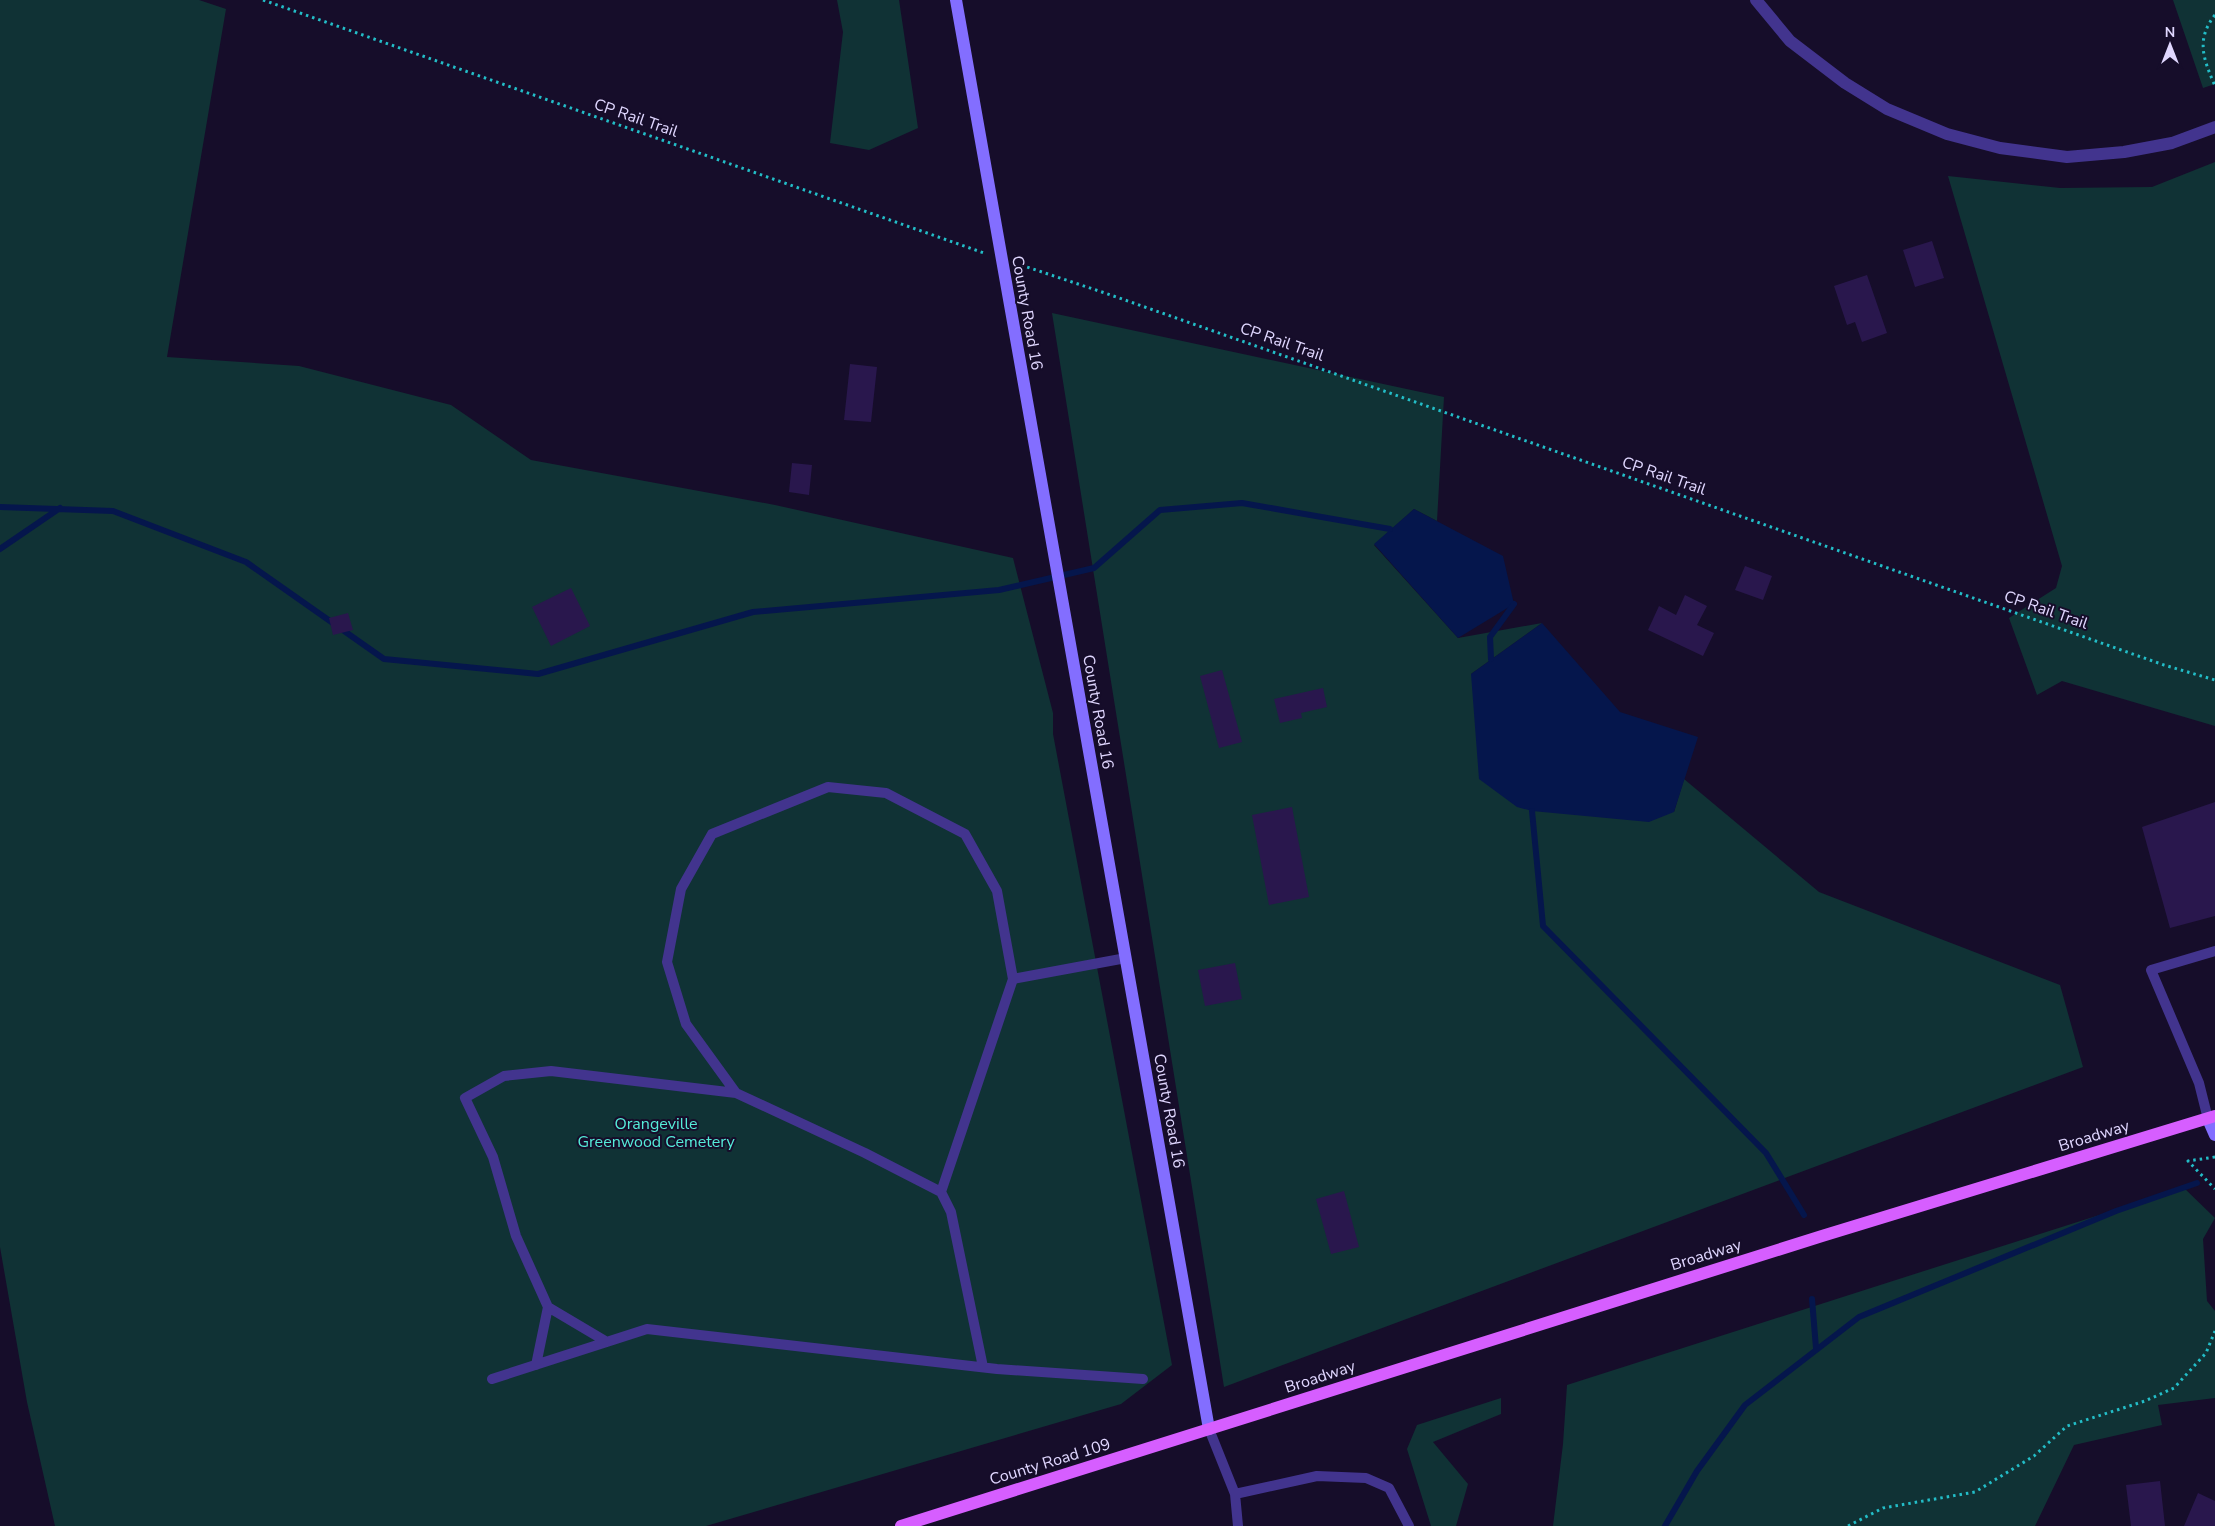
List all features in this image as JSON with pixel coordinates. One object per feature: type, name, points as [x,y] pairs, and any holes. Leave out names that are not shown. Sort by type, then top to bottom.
[{"type":"main road","name":"County Road 16","points":[[956,0],[1000,259],[1209,1429]]},
{"type":"main road","points":[[2211,1118],[2215,1135]]},
{"type":"main road","name":"Broadway","points":[[1209,1429],[1822,1236],[2211,1118]]},
{"type":"main road","name":"County Road 109","points":[[901,1526],[1209,1429]]},
{"type":"street","points":[[1756,0],[1790,41],[1845,83],[1886,109],[1947,134],[2000,148],[2067,157],[2124,152],[2172,143],[2215,126]]},
{"type":"lane","points":[[736,1093],[686,1024],[667,962],[680,889],[712,834],[828,788],[886,793],[965,834],[997,891],[1013,978],[941,1192]]},
{"type":"lane","points":[[2211,1118],[2151,970],[2215,951]]},
{"type":"lane","points":[[1013,978],[1126,958]]},
{"type":"lane","points":[[607,1342],[548,1307],[516,1236],[493,1157],[465,1098],[504,1076],[551,1071],[736,1093],[866,1153],[941,1192],[951,1212],[983,1367]]},
{"type":"lane","points":[[536,1365],[548,1307]]},
{"type":"lane","points":[[492,1379],[647,1329],[983,1367],[1144,1379]]},
{"type":"lane","points":[[1209,1429],[1235,1494],[1238,1526]]},
{"type":"lane","points":[[1235,1494],[1317,1476],[1366,1478],[1389,1488],[1409,1526]]},
{"type":"path","name":"CP Rail Trail","points":[[263,0],[2164,665],[2215,680]]},
{"type":"path","points":[[2215,14],[2209,22],[2203,45],[2203,58],[2215,86]]},
{"type":"path","points":[[2215,1157],[2188,1161],[2215,1189]]},
{"type":"path","points":[[1848,1526],[1883,1508],[1975,1492],[2034,1456],[2067,1426],[2145,1401],[2174,1388],[2206,1353],[2215,1332]]},
{"type":"green space","name":"Orangeville Greenwood Cemetery","points":[[0,0],[199,0],[226,9],[167,357],[299,366],[451,405],[531,460],[775,505],[1013,558],[1053,713],[1053,734],[1172,1365],[1121,1404],[706,1526],[55,1526],[27,1402],[0,1247]]},
{"type":"green space","points":[[837,0],[899,0],[918,128],[869,150],[830,143],[843,32]]},
{"type":"green space","points":[[2173,0],[2215,0],[2215,84],[2203,88]]},
{"type":"green space","points":[[2215,162],[2215,726],[2062,681],[2037,695],[2009,618],[2056,588],[2062,566],[1948,176],[2060,188],[2152,187]]},
{"type":"green space","points":[[1052,313],[1444,397],[1437,521],[1414,509],[1374,545],[1458,638],[1542,623],[1471,674],[1674,812],[1684,779],[1819,892],[2060,985],[2083,1067],[1224,1387]]},
{"type":"green space","points":[[2184,1188],[2215,1218],[2203,1239],[2207,1301],[2215,1311],[2215,1398],[2158,1405],[2162,1425],[2074,1445],[2035,1526],[1553,1526],[1563,1444],[1567,1385]]},
{"type":"green space","points":[[1501,1398],[1501,1414],[1433,1442],[1468,1484],[1456,1526],[1431,1526],[1407,1449],[1417,1425]]},
{"type":"shaded area","points":[[1414,509],[1503,556],[1514,604],[1458,638],[1374,544]]},
{"type":"shaded area","points":[[1542,623],[1620,712],[1698,737],[1674,812],[1649,822],[1532,811],[1517,807],[1479,779],[1471,674]]},
{"type":"building","points":[[1932,241],[1944,278],[1915,287],[1903,250]]},
{"type":"building","points":[[1867,275],[1887,333],[1862,342],[1855,322],[1847,325],[1834,286]]},
{"type":"building","points":[[850,364],[877,367],[871,422],[844,420]]},
{"type":"building","points":[[792,463],[812,465],[809,495],[789,492]]},
{"type":"building","points":[[1745,566],[1772,576],[1763,600],[1735,590]]},
{"type":"building","points":[[571,588],[590,626],[551,646],[532,607]]},
{"type":"building","points":[[1685,595],[1707,606],[1697,625],[1714,633],[1703,656],[1648,630],[1659,606],[1676,615]]},
{"type":"building","points":[[348,613],[353,630],[333,635],[329,618]]},
{"type":"building","points":[[1222,670],[1242,742],[1219,748],[1200,676]]},
{"type":"building","points":[[1323,688],[1327,707],[1301,713],[1302,718],[1280,723],[1274,699]]},
{"type":"building","points":[[2215,802],[2215,916],[2170,928],[2142,827]]},
{"type":"building","points":[[1292,807],[1309,897],[1269,905],[1252,815]]},
{"type":"building","points":[[1235,963],[1242,999],[1205,1006],[1198,970]]},
{"type":"building","points":[[1344,1191],[1359,1247],[1331,1254],[1316,1199]]},
{"type":"building","points":[[2160,1481],[2165,1526],[2131,1526],[2126,1485]]},
{"type":"building","points":[[2198,1493],[2215,1501],[2215,1526],[2184,1526]]},
{"type":"waterway","points":[[0,507],[113,511],[246,562],[384,659],[538,674],[753,612],[999,590],[1094,568],[1160,510],[1242,503],[1390,529]]},
{"type":"waterway","points":[[0,549],[60,508]]},
{"type":"waterway","points":[[1491,659],[1490,637],[1514,604]]},
{"type":"waterway","points":[[1532,811],[1543,926],[1766,1153],[1804,1215]]},
{"type":"waterway","points":[[1665,1526],[1697,1471],[1745,1405],[1859,1317],[2116,1211],[2197,1183]]},
{"type":"waterway","points":[[1812,1299],[1816,1348]]}]
